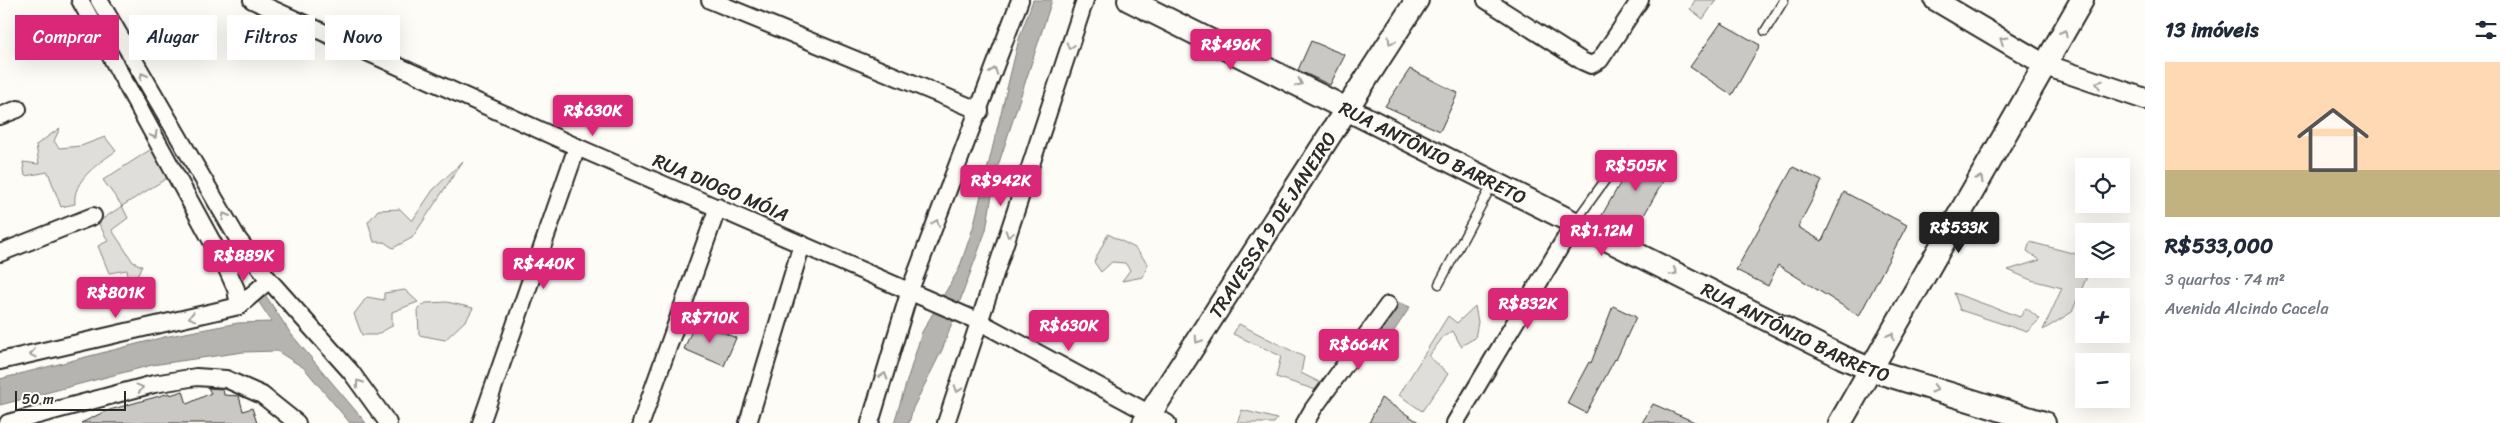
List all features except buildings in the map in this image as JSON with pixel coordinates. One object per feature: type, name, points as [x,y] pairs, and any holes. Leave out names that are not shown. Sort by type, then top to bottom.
[{"type":"main road","name":"RUA ANTÔNIO BARRETO","points":[[1129,0],[1349,108],[1842,357],[1872,370],[2044,423]]},
{"type":"main road","name":"TRAVESSA 9 DE JANEIRO","points":[[1154,420],[1417,0]]},
{"type":"main road","points":[[1840,423],[2082,0]]},
{"type":"street","points":[[80,0],[216,249],[232,280],[239,306]]},
{"type":"street","points":[[99,0],[238,239],[269,280],[351,372],[388,423]]},
{"type":"street","name":"RUA DIOGO MÓIA","points":[[252,0],[577,147],[977,320],[1154,420]]},
{"type":"street","points":[[710,0],[980,111]]},
{"type":"street","points":[[870,423],[1020,0]]},
{"type":"street","points":[[946,423],[977,320],[1085,0]]},
{"type":"street","points":[[1486,0],[1582,62],[1591,65],[1600,60],[1640,0]]},
{"type":"street","points":[[1935,0],[2045,65],[2145,99]]},
{"type":"street","points":[[0,116],[18,109]]},
{"type":"street","points":[[481,423],[577,147]]},
{"type":"street","points":[[641,423],[718,207]]},
{"type":"street","points":[[0,253],[93,216]]},
{"type":"street","points":[[1455,423],[1574,222]]},
{"type":"street","points":[[216,249],[238,239]]},
{"type":"street","points":[[748,423],[802,244]]},
{"type":"street","points":[[0,361],[239,306],[269,280]]},
{"type":"street","points":[[1305,423],[1388,304]]},
{"type":"street","points":[[8,423],[154,384],[196,377],[226,379],[262,395],[298,423]]},
{"type":"lane","points":[[1765,31],[1784,0]]},
{"type":"lane","points":[[1574,222],[1606,179]]},
{"type":"lane","points":[[1439,284],[1494,181]]},
{"type":"shaded area","points":[[1033,0],[1052,0],[996,172],[986,230],[942,350],[913,408],[909,423],[894,423],[922,332],[959,269],[973,228],[1019,39]]},
{"type":"shaded area","points":[[1695,0],[1716,0],[1703,19],[1690,9]]},
{"type":"shaded area","points":[[60,128],[54,141],[59,148],[81,146],[105,137],[116,151],[82,180],[75,195],[75,204],[61,207],[48,172],[25,176],[23,162],[39,164],[36,145]]},
{"type":"shaded area","points":[[156,146],[169,177],[122,206],[103,180]]},
{"type":"shaded area","points":[[463,161],[412,238],[393,248],[384,242],[374,242],[368,222],[378,210],[400,209],[412,221],[433,190]]},
{"type":"shaded area","points":[[122,206],[128,218],[112,230],[133,262],[142,266],[138,275],[128,276],[127,270],[109,273],[98,246],[108,241],[98,222]]},
{"type":"shaded area","points":[[1108,234],[1135,248],[1148,264],[1143,277],[1122,281],[1130,270],[1125,263],[1112,262],[1101,272],[1094,262]]},
{"type":"shaded area","points":[[2030,242],[2075,254],[2075,278],[2086,278],[2082,288],[2075,288],[2075,305],[2072,312],[2043,330],[2062,288],[2031,280],[2008,270],[2040,260],[2027,251]]},
{"type":"shaded area","points":[[405,290],[418,302],[392,312],[392,326],[376,335],[362,335],[354,314],[367,297],[384,300],[384,293]]},
{"type":"shaded area","points":[[1954,293],[2020,317],[2026,308],[2040,319],[2027,332],[1960,310]]},
{"type":"shaded area","points":[[266,296],[291,334],[366,423],[350,423],[304,368],[277,351],[243,352],[152,365],[0,405],[0,379],[164,337],[238,323],[272,322],[258,301]]},
{"type":"shaded area","points":[[447,302],[473,308],[467,319],[445,340],[419,335],[418,309],[426,303]]},
{"type":"shaded area","points":[[1400,303],[1410,307],[1388,340],[1379,335]]},
{"type":"shaded area","points":[[1475,306],[1478,322],[1475,338],[1461,346],[1453,331],[1443,337],[1429,356],[1448,374],[1422,411],[1399,395],[1448,316],[1457,323]]},
{"type":"shaded area","points":[[1239,324],[1304,357],[1301,373],[1321,383],[1316,390],[1276,377],[1281,356],[1233,334]]},
{"type":"shaded area","points":[[1242,410],[1277,419],[1274,423],[1237,423]]}]
